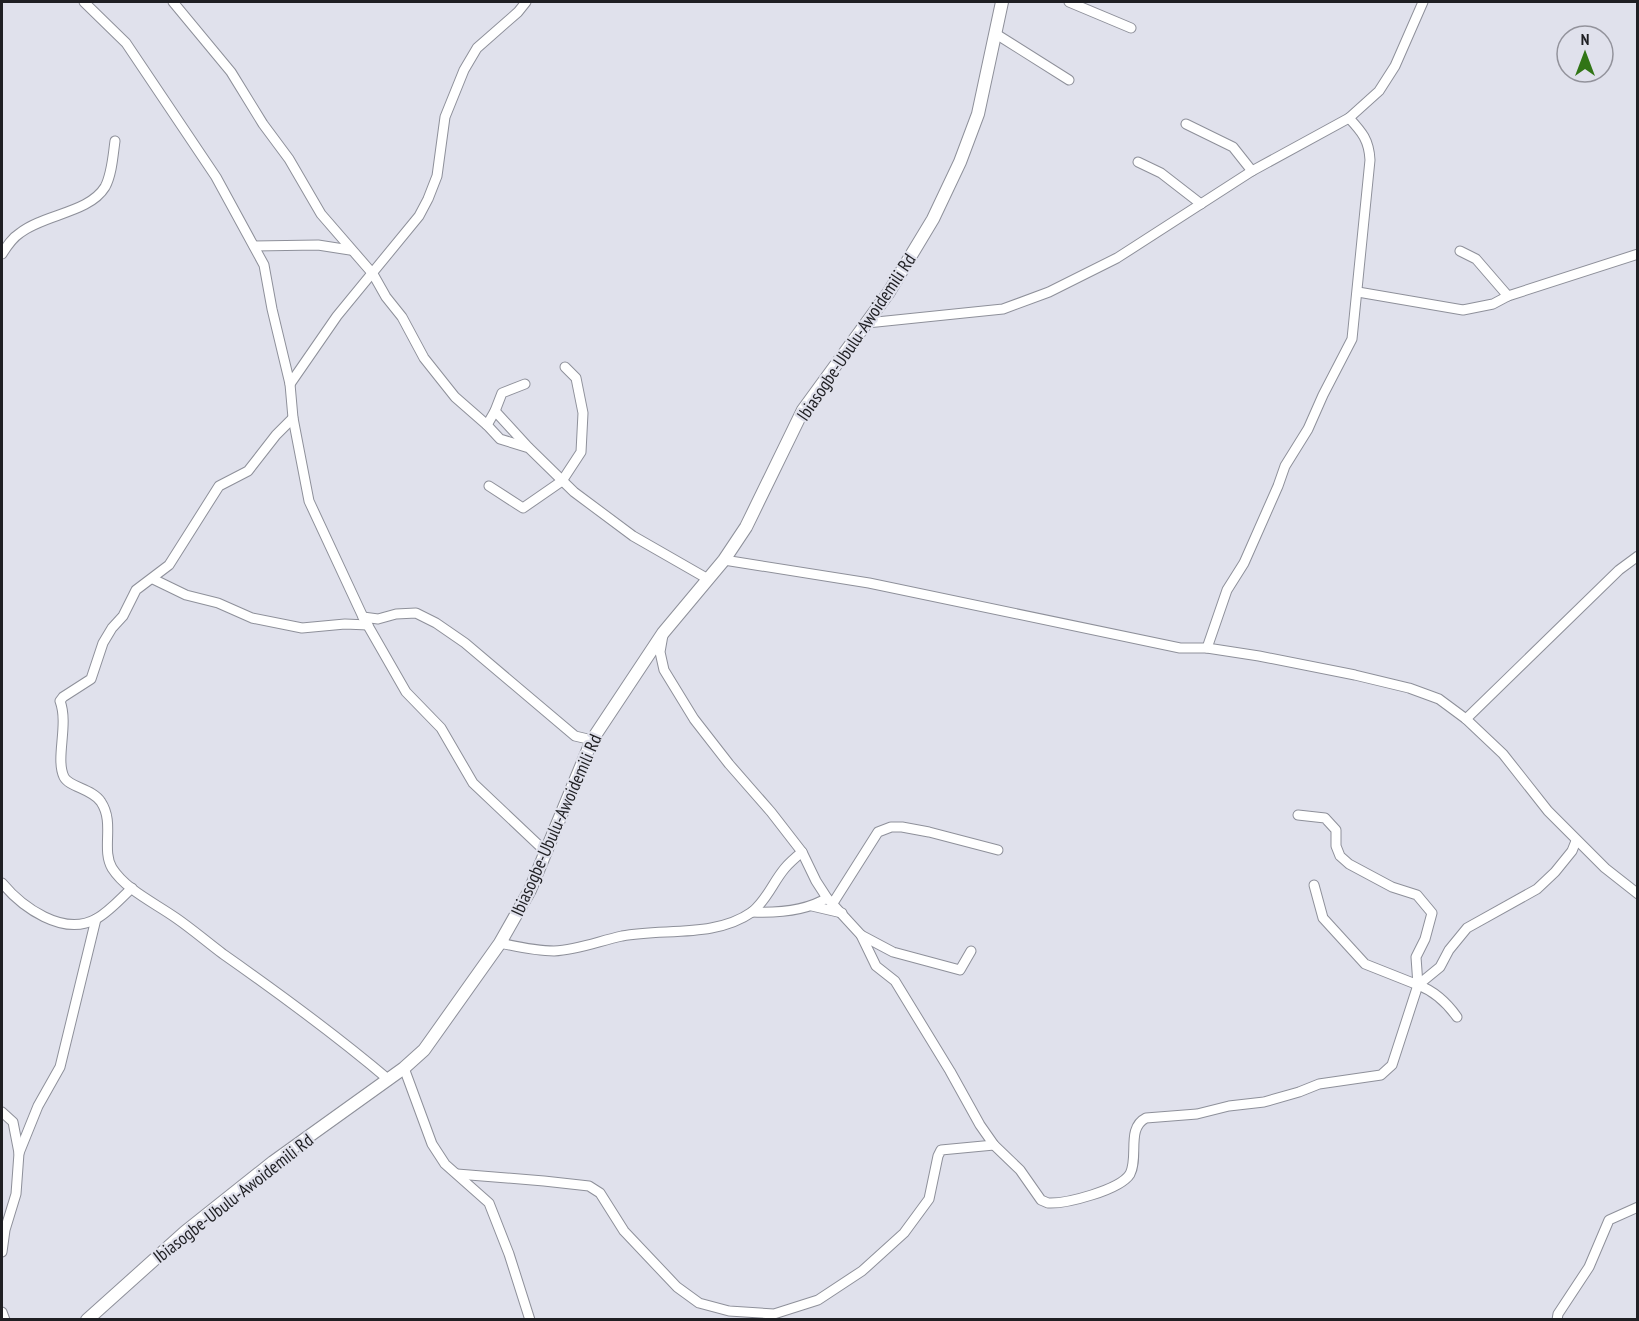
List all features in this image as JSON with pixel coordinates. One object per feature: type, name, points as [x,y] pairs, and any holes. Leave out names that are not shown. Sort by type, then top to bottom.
[{"type":"street","points":[[84,2],[126,43],[216,177],[264,265],[290,384],[293,418],[309,501],[365,621],[406,692],[441,728],[472,783],[546,853]]},
{"type":"street","points":[[173,2],[231,72],[263,124],[289,159],[321,214],[373,274],[386,297],[402,317],[424,358],[455,397],[500,439],[529,448]]},
{"type":"street","points":[[290,384],[337,316],[418,216],[437,176],[445,117],[469,61],[477,48],[518,12],[526,2]]},
{"type":"street","name":"Ibiasogbe-Ubulu-Awoidemili Rd","points":[[87,1320],[184,1232],[273,1162],[389,1080],[424,1050],[500,943],[530,890],[592,740],[663,633],[724,560],[746,527],[803,410],[889,292],[933,219],[960,162],[978,114],[1002,2]]},
{"type":"street","points":[[1069,2],[1131,28]]},
{"type":"street","points":[[867,323],[1004,309],[1050,292],[1117,258],[1252,171],[1349,118],[1379,91],[1395,66],[1423,2]]},
{"type":"street","points":[[996,34],[1069,80]]},
{"type":"street","points":[[1208,648],[1227,590],[1244,563],[1278,486],[1284,466],[1308,429],[1352,339],[1370,160],[1369,146],[1363,133],[1349,118]]},
{"type":"street","points":[[1186,124],[1233,147],[1252,171]]},
{"type":"street","points":[[2,254],[26,228],[82,206],[98,195],[106,185],[115,141]]},
{"type":"street","points":[[1138,162],[1161,173],[1201,204]]},
{"type":"street","points":[[254,246],[318,245],[350,250]]},
{"type":"street","points":[[1460,251],[1476,259],[1508,296]]},
{"type":"street","points":[[1358,292],[1463,310],[1493,304],[1508,296],[1638,254]]},
{"type":"street","points":[[489,486],[523,508],[562,481],[581,452],[583,413],[576,378],[565,367]]},
{"type":"street","points":[[487,425],[502,393],[525,384]]},
{"type":"street","points":[[495,411],[573,492],[633,536],[708,579]]},
{"type":"street","points":[[293,418],[276,435],[248,471],[219,486],[169,565],[136,590],[123,616],[112,628],[104,643],[91,679],[60,701],[64,720],[63,774],[66,781],[89,791],[100,800],[108,820],[110,862],[113,869],[132,888],[176,917],[274,989],[389,1080]]},
{"type":"street","points":[[1466,719],[1619,570],[1638,556]]},
{"type":"street","points":[[724,560],[869,583],[1180,648],[1208,648],[1291,662],[1409,687],[1439,699],[1466,719],[1503,754],[1548,811],[1576,841],[1638,894]]},
{"type":"street","points":[[153,579],[186,595],[218,603],[252,618],[302,628],[345,624],[416,612],[465,643],[574,735],[592,740]]},
{"type":"street","points":[[663,633],[660,652],[663,666]]},
{"type":"street","points":[[646,657],[663,666],[694,719],[802,852],[816,881],[830,901],[861,935],[876,966],[888,974],[899,986],[980,1125],[1045,1202],[1052,1203],[1104,1192],[1128,1176],[1132,1168],[1136,1128],[1141,1120],[1146,1118],[1197,1114],[1229,1106],[1257,1103],[1319,1084],[1373,1077],[1384,1073],[1392,1065],[1418,985],[1416,957],[1425,939],[1432,913],[1417,895],[1392,886],[1349,864],[1340,856],[1336,846],[1336,830],[1325,818],[1298,815]]},
{"type":"street","points":[[752,912],[769,913],[830,901],[878,832],[891,827],[929,832],[998,850]]},
{"type":"street","points":[[1418,985],[1440,967],[1449,950],[1467,928],[1537,889],[1566,858],[1576,841]]},
{"type":"street","points":[[500,943],[538,951],[558,951],[621,936],[699,930],[730,923],[752,912],[763,901],[785,868],[802,852]]},
{"type":"street","points":[[2,883],[22,904],[37,914],[57,921],[80,925],[96,919],[132,888]]},
{"type":"street","points":[[1314,885],[1323,918],[1365,964],[1430,990],[1448,1004],[1457,1017]]},
{"type":"street","points":[[812,906],[842,913]]},
{"type":"street","points":[[19,1153],[27,1132],[60,1067],[96,919]]},
{"type":"street","points":[[861,935],[893,952],[960,970],[971,951]]},
{"type":"street","points":[[404,1068],[432,1144],[445,1164],[489,1203],[509,1254],[530,1320]]},
{"type":"street","points":[[2,1112],[13,1122],[19,1153],[16,1194],[5,1230],[2,1252]]},
{"type":"street","points":[[15,1129],[20,1133],[27,1132]]},
{"type":"street","points":[[457,1174],[544,1180],[589,1186],[600,1193],[624,1231],[676,1287],[699,1303],[729,1311],[774,1314],[818,1300],[862,1270],[904,1233],[929,1199],[941,1150],[994,1144]]},
{"type":"street","points":[[1557,1320],[1558,1314],[1588,1267],[1609,1220],[1638,1207]]},
{"type":"street","points":[[2,1312],[5,1320]]}]
